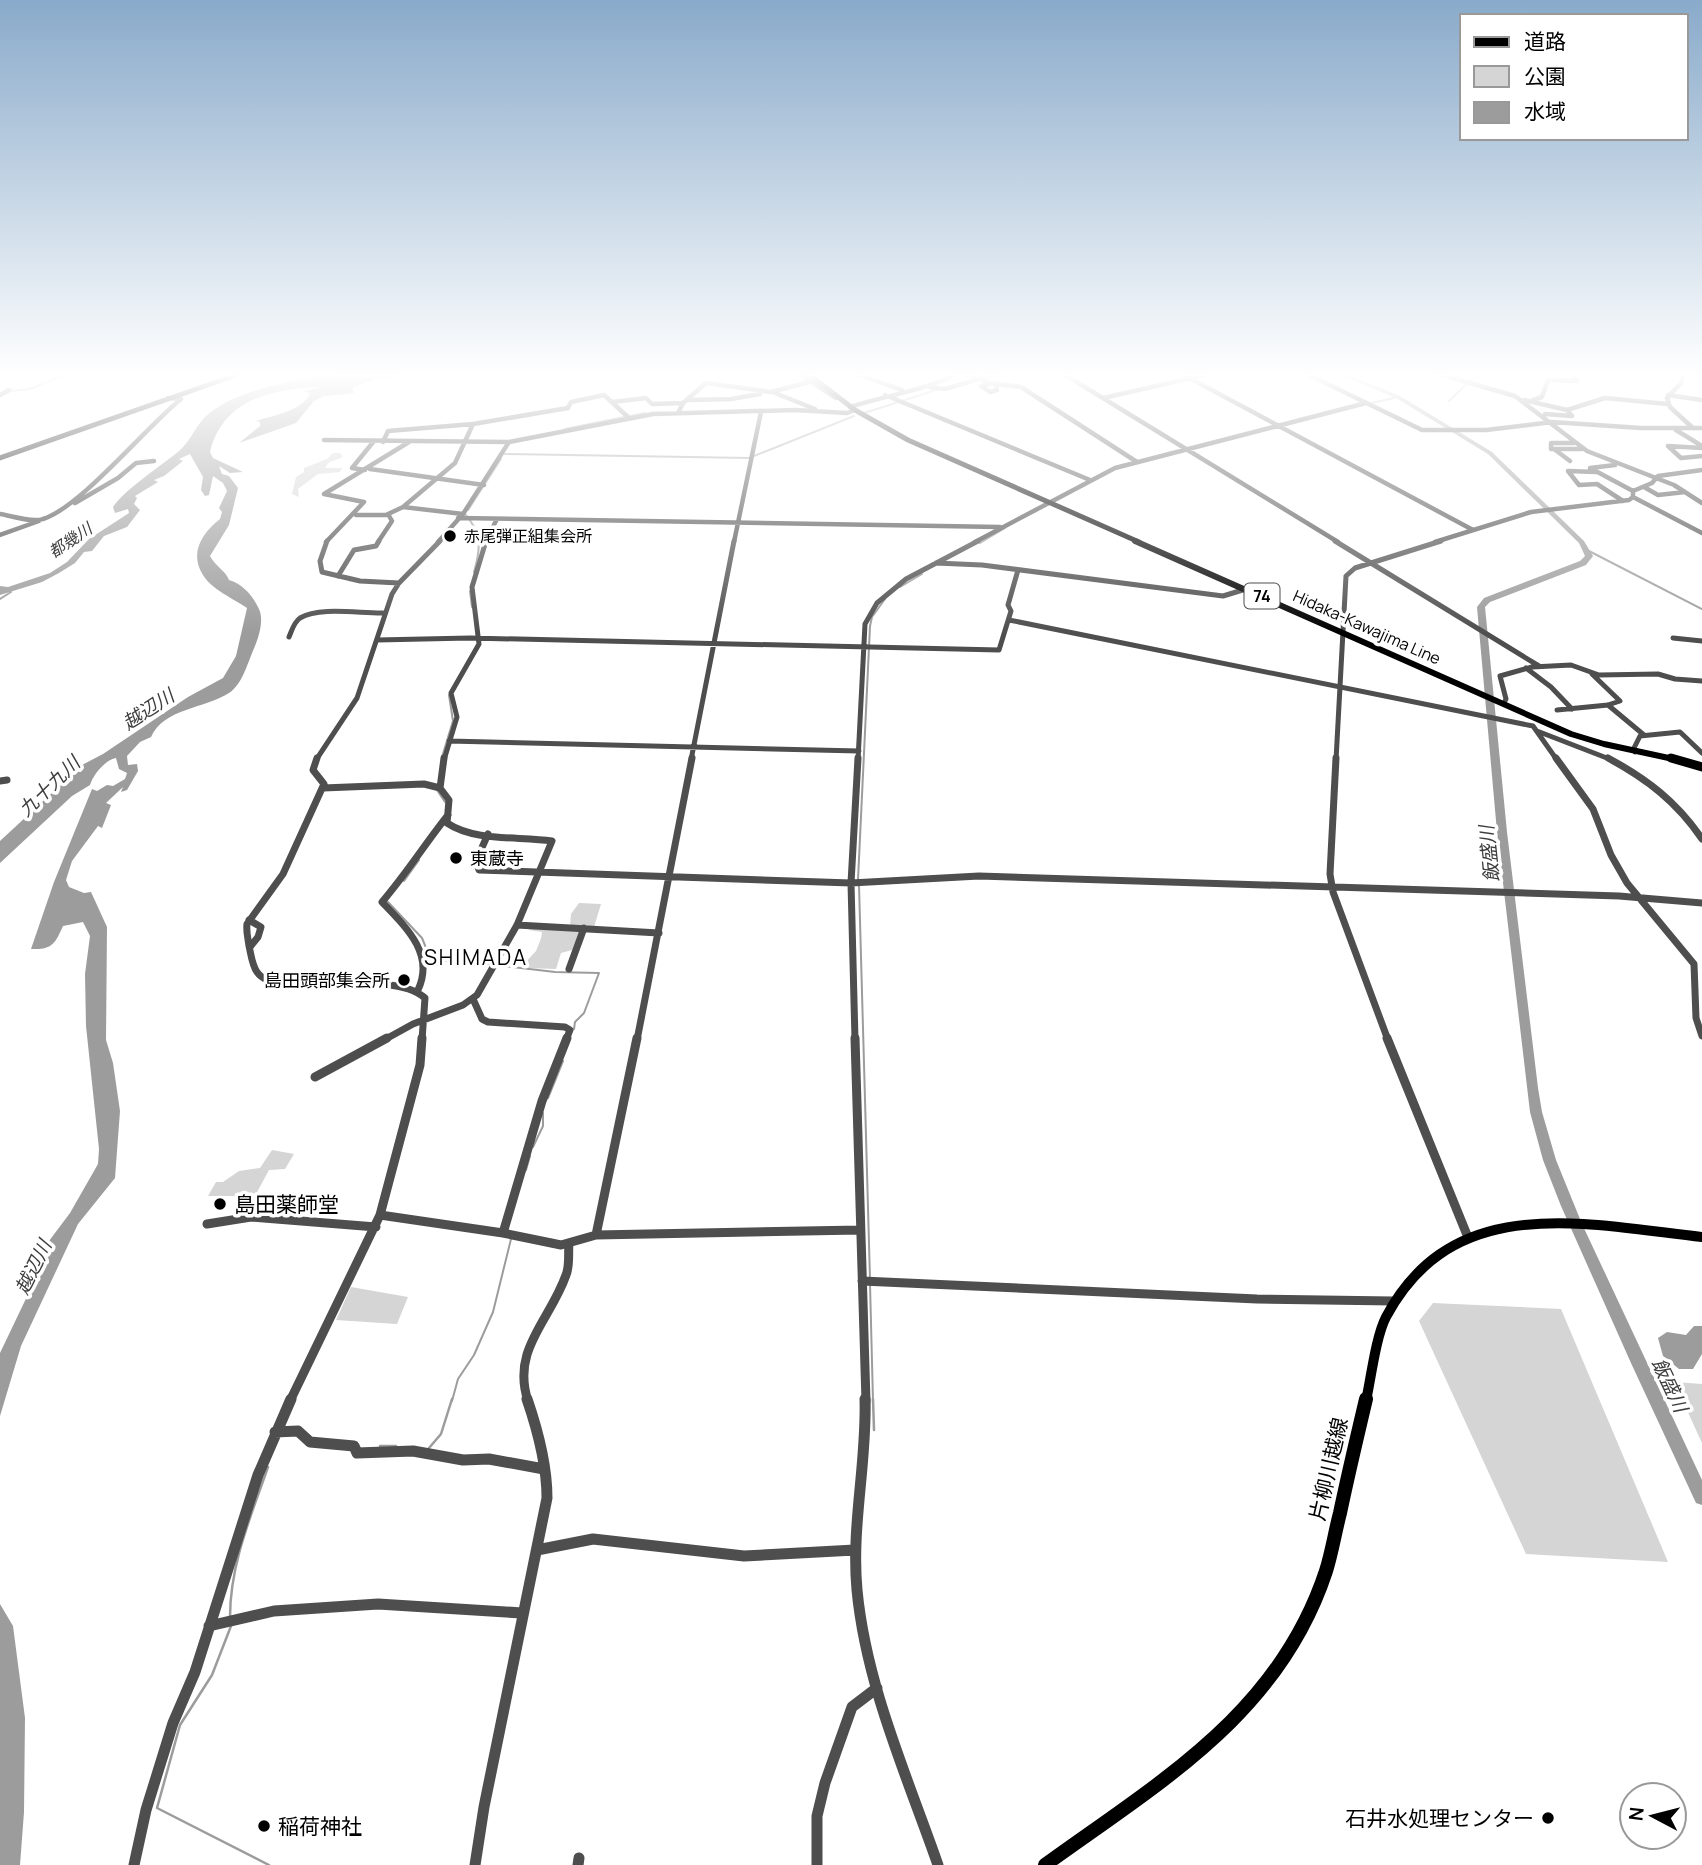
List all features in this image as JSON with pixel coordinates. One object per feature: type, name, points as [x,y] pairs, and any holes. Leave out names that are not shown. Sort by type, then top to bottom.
[{"type":"main road","name":"Hidaka-Kawajima Line","points":[[953,460],[1581,738],[1635,752],[1674,758],[1702,767]]},
{"type":"main road","name":"片柳川越線","points":[[1045,1865],[1196,1756],[1236,1718],[1282,1664],[1311,1610],[1327,1569],[1384,1320],[1393,1301],[1417,1269],[1434,1254],[1467,1235],[1492,1228],[1559,1224],[1702,1237]]},
{"type":"street","points":[[0,535],[41,520],[93,484],[116,460]]},
{"type":"street","points":[[359,460],[352,468],[484,485]]},
{"type":"street","points":[[382,460],[324,494],[364,502],[356,515],[328,537],[320,556],[322,572],[359,581],[399,583]]},
{"type":"street","points":[[356,515],[388,514],[403,507],[457,460]]},
{"type":"street","points":[[134,1865],[148,1802],[275,1432],[380,1216],[420,1065],[426,1018],[425,998],[418,990],[374,984],[313,985],[275,981],[259,975],[246,930],[249,920],[283,874],[323,788],[323,780],[313,770],[314,762],[351,709],[385,613],[399,583],[415,569],[460,516],[484,485],[499,460]]},
{"type":"street","points":[[596,1235],[659,933],[713,644],[751,460]]},
{"type":"street","points":[[1043,460],[1090,480]]},
{"type":"street","points":[[938,1865],[877,1688],[862,1630],[855,1550],[866,1417],[851,883],[867,647],[865,624],[877,603],[888,591],[935,563],[1090,480],[1115,468],[1145,460]]},
{"type":"street","points":[[1203,460],[1539,666]]},
{"type":"street","points":[[1344,460],[1473,530]]},
{"type":"street","points":[[1607,460],[1686,492],[1702,503]]},
{"type":"street","points":[[64,505],[89,495],[136,463],[154,461]]},
{"type":"street","points":[[1618,465],[1590,468],[1702,533]]},
{"type":"street","points":[[1467,1235],[1397,1065],[1332,887],[1329,862],[1347,574],[1352,569],[1540,510],[1623,501],[1663,475],[1702,470]]},
{"type":"street","points":[[1597,472],[1568,471],[1579,485],[1597,484],[1623,501]]},
{"type":"street","points":[[1644,487],[1658,495],[1686,492]]},
{"type":"street","points":[[403,507],[497,519],[1000,527]]},
{"type":"street","points":[[0,514],[41,520]]},
{"type":"street","points":[[338,576],[354,550],[376,546],[392,521],[388,514]]},
{"type":"street","points":[[440,788],[449,741],[457,717],[451,693],[475,654],[477,638],[472,587],[483,547],[497,519]]},
{"type":"street","points":[[935,563],[1018,570],[1223,596],[1246,589]]},
{"type":"street","points":[[377,640],[477,638],[999,650],[1009,621],[1011,611],[1008,605],[1018,570]]},
{"type":"street","points":[[289,637],[297,620],[317,613],[385,613]]},
{"type":"street","points":[[1009,621],[1531,726],[1593,809],[1611,855],[1638,897],[1694,964],[1700,981],[1695,1019],[1702,1037]]},
{"type":"street","points":[[1673,638],[1702,641]]},
{"type":"street","points":[[1502,702],[1506,698],[1500,676],[1539,666],[1571,665],[1592,673],[1658,674],[1681,680],[1702,681]]},
{"type":"street","points":[[1526,668],[1551,687],[1572,709]]},
{"type":"street","points":[[1557,710],[1608,705],[1620,701],[1592,673]]},
{"type":"street","points":[[1608,705],[1644,735]]},
{"type":"street","points":[[1537,731],[1578,744],[1654,785],[1684,811],[1702,839]]},
{"type":"street","points":[[1635,752],[1633,748],[1638,737],[1680,733],[1702,753]]},
{"type":"street","points":[[449,741],[859,751]]},
{"type":"street","points":[[315,1077],[426,1018],[473,999],[487,981],[517,925],[552,841],[450,827],[447,823],[449,800],[440,788],[425,784],[323,788]]},
{"type":"street","points":[[418,990],[425,968],[417,940],[382,902],[414,864],[418,853],[448,815]]},
{"type":"street","points":[[488,834],[476,861],[477,869],[851,883],[979,876],[1638,897],[1702,903]]},
{"type":"street","points":[[249,920],[261,927],[258,937],[250,947]]},
{"type":"street","points":[[517,925],[659,933]]},
{"type":"street","points":[[569,970],[584,928]]},
{"type":"street","points":[[473,999],[482,1019],[488,1022],[565,1027],[570,1030],[542,1101],[503,1233]]},
{"type":"street","points":[[380,1216],[503,1233],[561,1245],[596,1235],[860,1230]]},
{"type":"street","points":[[207,1224],[251,1217],[376,1227]]},
{"type":"street","points":[[475,1865],[522,1613],[547,1498],[538,1431],[523,1386],[522,1369],[527,1351],[567,1274],[569,1243]]},
{"type":"street","points":[[862,1281],[1257,1298],[1393,1301]]},
{"type":"street","points":[[275,1432],[298,1431],[310,1442],[355,1446],[357,1453],[413,1451],[463,1460],[489,1459],[544,1469]]},
{"type":"street","points":[[537,1550],[569,1546],[593,1539],[744,1556],[855,1550]]},
{"type":"street","points":[[209,1626],[274,1611],[378,1604],[522,1613]]},
{"type":"street","points":[[817,1865],[817,1816],[825,1783],[852,1707],[877,1688]]},
{"type":"green space","points":[[324,460],[335,460],[328,463],[325,468],[342,468],[340,472],[318,474],[298,489],[299,497],[292,494],[296,477],[304,472],[304,468]]},
{"type":"green space","points":[[579,903],[601,904],[594,927],[588,927],[572,950],[561,953],[556,969],[526,968],[525,963],[536,951],[542,932],[529,930],[529,927],[570,926],[571,914]]},
{"type":"green space","points":[[272,1150],[294,1154],[285,1169],[269,1170],[255,1196],[208,1196],[216,1182],[223,1182],[239,1171],[260,1168]]},
{"type":"green space","points":[[351,1287],[408,1297],[397,1324],[336,1320]]},
{"type":"green space","points":[[1433,1303],[1561,1309],[1668,1562],[1526,1554],[1419,1321]]},
{"type":"green space","points":[[1674,1382],[1702,1384],[1702,1443]]},
{"type":"water","points":[[167,460],[183,461],[164,476],[154,480],[158,482],[135,496],[137,498],[134,504],[140,510],[127,527],[104,536],[92,551],[84,552],[75,563],[59,573],[42,582],[0,595],[0,586],[8,587],[50,573],[67,562],[89,539],[129,513],[128,509],[115,513],[113,507]]},
{"type":"water","points":[[193,460],[217,460],[243,472],[230,473],[219,466],[222,474],[229,476],[238,488],[229,525],[210,556],[229,580],[243,588],[257,604],[261,618],[257,642],[245,672],[234,689],[165,720],[151,737],[140,742],[127,756],[128,765],[137,764],[138,771],[127,790],[121,792],[123,787],[106,803],[111,805],[102,828],[98,826],[72,861],[66,880],[69,887],[84,893],[91,892],[107,927],[106,1040],[113,1063],[120,1111],[115,1178],[78,1224],[21,1346],[0,1416],[0,1353],[44,1261],[49,1241],[70,1213],[98,1164],[99,1149],[86,1026],[85,974],[90,936],[83,922],[63,926],[52,945],[31,949],[54,882],[92,789],[97,791],[107,785],[113,786],[125,779],[127,773],[119,769],[116,758],[108,762],[90,785],[72,796],[0,863],[0,841],[82,765],[188,697],[223,678],[236,656],[247,608],[211,585],[203,575],[197,559],[197,551],[203,537],[220,519],[222,512],[219,508],[227,491],[223,483],[213,476],[209,495],[205,496],[201,490],[203,477]]},
{"type":"water","points":[[1694,1326],[1702,1326],[1702,1354],[1693,1369],[1679,1369],[1663,1356],[1658,1338],[1667,1332],[1686,1335]]},
{"type":"water","points":[[0,1604],[13,1626],[25,1718],[24,1812],[20,1865],[0,1865]]},
{"type":"waterway","points":[[468,510],[500,460]]},
{"type":"waterway","name":"飯盛川","points":[[1497,460],[1582,542],[1589,556],[1583,563],[1487,600],[1481,607],[1502,832],[1536,1112],[1550,1160],[1568,1206],[1702,1497]]},
{"type":"waterway","points":[[465,514],[477,534],[478,555],[474,572]]},
{"type":"waterway","points":[[980,543],[1005,528]]},
{"type":"waterway","points":[[1587,550],[1702,609]]},
{"type":"waterway","points":[[900,587],[922,574]]},
{"type":"waterway","points":[[470,591],[472,607]]},
{"type":"waterway","points":[[0,599],[11,592]]},
{"type":"waterway","points":[[858,880],[870,626],[872,617],[885,599]]},
{"type":"waterway","points":[[442,757],[453,721],[449,695]]},
{"type":"waterway","points":[[437,790],[445,802]]},
{"type":"waterway","points":[[404,881],[419,860]]},
{"type":"waterway","points":[[859,885],[870,1279]]},
{"type":"waterway","points":[[387,901],[422,938],[431,960],[490,964]]},
{"type":"waterway","points":[[496,965],[555,972],[599,973],[584,1013],[575,1022],[574,1029]]},
{"type":"waterway","points":[[548,1098],[563,1061]]},
{"type":"waterway","points":[[533,1147],[543,1126],[543,1113]]},
{"type":"waterway","points":[[526,1170],[530,1156]]},
{"type":"waterway","points":[[452,1401],[458,1379],[474,1355],[493,1312],[511,1239]]},
{"type":"waterway","points":[[870,1284],[873,1401]]},
{"type":"waterway","points":[[429,1448],[441,1434],[452,1399]]},
{"type":"waterway","points":[[873,1399],[874,1430]]},
{"type":"waterway","points":[[380,1446],[396,1446]]},
{"type":"waterway","points":[[230,1617],[238,1559],[268,1467]]},
{"type":"waterway","points":[[231,1626],[212,1675],[180,1725],[157,1808],[269,1865]]},
{"type":"place","name":"赤尾弾正組集会所","points":[[450,536]]},
{"type":"place","name":"東蔵寺","points":[[456,858]]},
{"type":"place","name":"島田頭部集会所","points":[[404,980]]},
{"type":"place","name":"島田薬師堂","points":[[220,1204]]},
{"type":"place","name":"石井水処理センター","points":[[1548,1818]]},
{"type":"place","name":"稲荷神社","points":[[264,1826]]},
{"type":"district","name":"SHIMADA","points":[[476,957]]},
{"type":"water label","name":"都幾川","points":[[70,540]]},
{"type":"water label","name":"越辺川","points":[[148,709]]},
{"type":"water label","name":"九十九川","points":[[49,786]]},
{"type":"water label","name":"越辺川","points":[[33,1267]]}]
